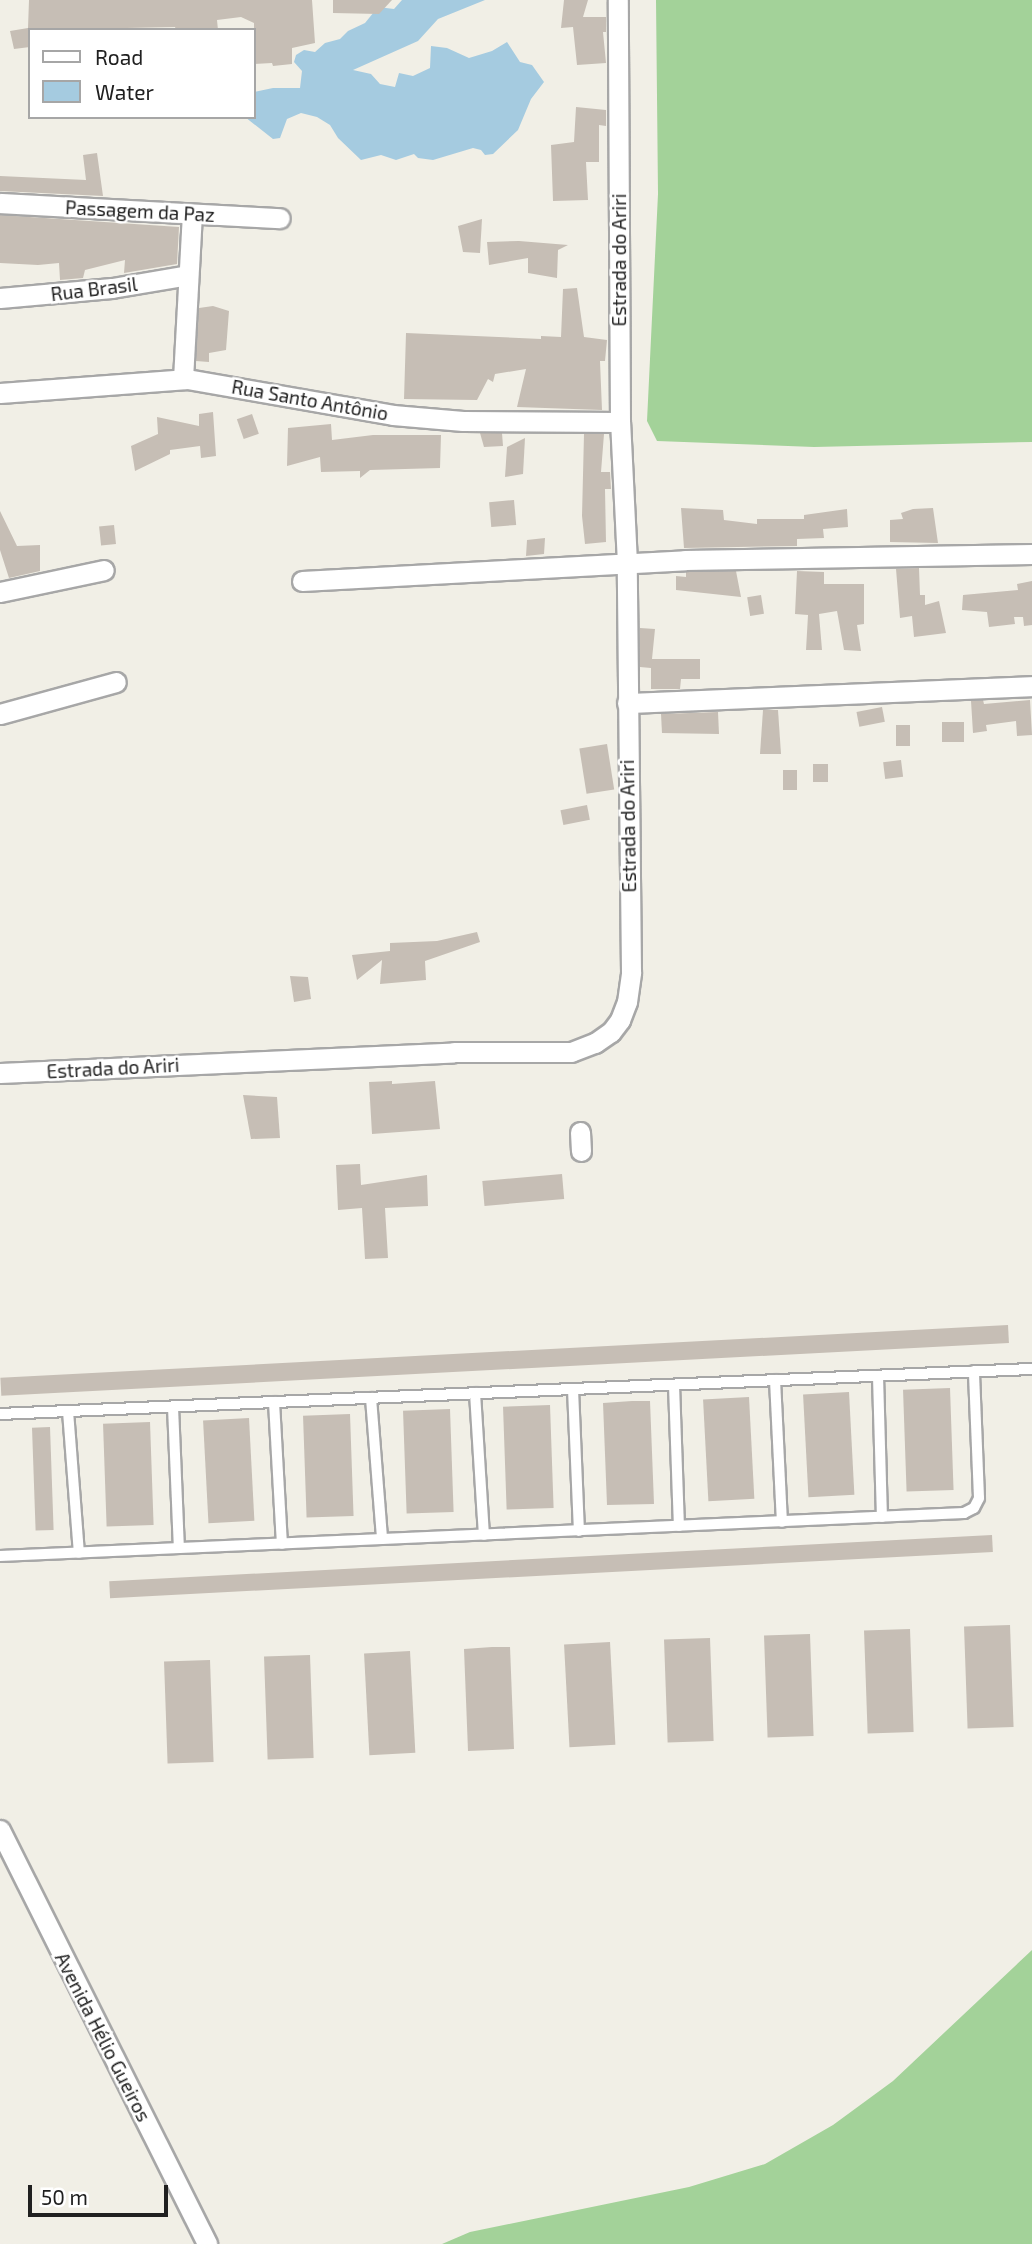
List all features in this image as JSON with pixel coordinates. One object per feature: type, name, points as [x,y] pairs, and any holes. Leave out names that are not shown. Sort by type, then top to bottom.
[{"type":"street","name":"Estrada do Ariri","points":[[0,1073],[454,1052],[559,1053],[595,1043],[611,1032],[620,1020],[627,1002],[631,972],[627,563],[620,422],[618,0]]},
{"type":"street","name":"Passagem da Paz","points":[[0,203],[280,219]]},
{"type":"street","points":[[183,379],[192,214]]},
{"type":"street","name":"Rua Brasil","points":[[0,298],[112,288],[188,275]]},
{"type":"street","name":"Rua Santo Antônio","points":[[0,393],[183,379],[393,415],[463,421],[620,422]]},
{"type":"street","points":[[302,581],[627,563],[1032,554]]},
{"type":"street","points":[[0,592],[104,570]]},
{"type":"street","points":[[0,714],[116,682]]},
{"type":"street","points":[[627,703],[1032,686]]},
{"type":"street","name":"Avenida Hélio Gueiros","points":[[1,1833],[207,2244]]},
{"type":"lane","points":[[0,1414],[1032,1369]]},
{"type":"lane","points":[[0,1556],[964,1513],[974,1508],[979,1498],[974,1371]]},
{"type":"lane","points":[[878,1376],[882,1517]]},
{"type":"lane","points":[[775,1380],[782,1522]]},
{"type":"lane","points":[[674,1385],[679,1526]]},
{"type":"lane","points":[[573,1389],[579,1531]]},
{"type":"lane","points":[[475,1393],[484,1535]]},
{"type":"lane","points":[[371,1398],[382,1539]]},
{"type":"lane","points":[[274,1402],[282,1544]]},
{"type":"lane","points":[[173,1407],[179,1548]]},
{"type":"lane","points":[[68,1411],[79,1553]]},
{"type":"green space","points":[[656,0],[1032,0],[1032,442],[814,447],[657,441],[647,421],[658,194]]},
{"type":"green space","points":[[1032,1950],[1032,2244],[442,2244],[470,2232],[689,2187],[765,2164],[833,2125],[893,2081]]},
{"type":"water","points":[[402,0],[485,0],[438,19],[418,41],[353,70],[371,74],[380,84],[395,87],[399,73],[413,76],[430,68],[431,46],[447,48],[469,58],[492,51],[507,42],[520,62],[532,65],[544,82],[531,99],[518,130],[493,154],[485,155],[481,150],[473,148],[433,160],[418,158],[414,154],[396,160],[381,155],[361,160],[338,138],[330,125],[317,117],[301,113],[287,119],[280,138],[273,139],[248,119],[256,119],[256,92],[273,88],[300,88],[302,71],[294,62],[296,55],[304,50],[315,52],[325,43],[340,39],[348,31],[365,23],[378,7],[394,9]]},
{"type":"building","points":[[29,0],[312,0],[315,43],[292,48],[292,64],[273,66],[272,63],[256,64],[256,28],[254,23],[241,17],[217,20],[218,28],[28,28]]},
{"type":"building","points":[[333,0],[392,0],[379,14],[333,13]]},
{"type":"building","points":[[564,0],[588,0],[583,17],[606,17],[606,32],[603,32],[606,63],[577,65],[573,27],[561,28]]},
{"type":"building","points":[[28,28],[28,47],[14,49],[10,31]]},
{"type":"building","points":[[576,107],[606,110],[606,126],[599,125],[599,162],[586,162],[588,200],[553,201],[551,145],[574,142]]},
{"type":"building","points":[[97,153],[103,196],[0,191],[0,176],[86,180],[83,155]]},
{"type":"building","points":[[0,215],[179,227],[177,264],[124,273],[125,260],[85,270],[83,278],[60,280],[59,263],[0,263]]},
{"type":"building","points":[[482,219],[480,253],[463,252],[458,226]]},
{"type":"building","points":[[519,241],[568,245],[558,250],[557,278],[528,273],[528,258],[489,265],[487,242]]},
{"type":"building","points":[[577,288],[584,337],[607,340],[605,361],[600,361],[602,410],[517,407],[526,369],[495,374],[493,382],[488,379],[477,400],[404,399],[406,333],[541,339],[541,336],[561,337],[563,289]]},
{"type":"building","points":[[213,306],[229,311],[226,350],[209,353],[209,362],[196,361],[199,308]]},
{"type":"building","points":[[213,412],[216,456],[201,458],[200,446],[170,450],[170,454],[135,471],[131,446],[158,434],[157,417],[199,426],[199,414]]},
{"type":"building","points":[[252,414],[259,434],[244,439],[237,419]]},
{"type":"building","points":[[331,424],[332,440],[373,435],[441,435],[440,468],[370,470],[360,478],[360,471],[321,472],[320,457],[287,466],[288,428]]},
{"type":"building","points":[[480,433],[502,433],[503,446],[484,447]]},
{"type":"building","points":[[584,434],[604,434],[601,472],[610,472],[611,489],[605,489],[606,542],[585,544],[582,516]]},
{"type":"building","points":[[525,438],[523,474],[505,477],[507,447]]},
{"type":"building","points":[[514,500],[516,525],[491,527],[489,502]]},
{"type":"building","points":[[681,508],[723,510],[724,520],[757,524],[757,519],[804,519],[804,515],[847,509],[848,527],[823,529],[824,538],[797,539],[797,546],[684,548]]},
{"type":"building","points":[[933,508],[938,543],[890,542],[890,520],[903,519],[901,513],[913,509]]},
{"type":"building","points":[[0,511],[17,546],[40,545],[40,571],[9,578],[0,550]]},
{"type":"building","points":[[114,525],[116,544],[101,545],[99,527]]},
{"type":"building","points":[[545,538],[544,554],[526,556],[527,540]]},
{"type":"building","points":[[919,568],[920,595],[925,595],[925,605],[939,601],[946,633],[914,637],[912,616],[900,618],[896,569]]},
{"type":"building","points":[[736,571],[741,597],[676,590],[676,576],[686,577],[686,572]]},
{"type":"building","points":[[797,571],[824,572],[824,584],[864,584],[864,624],[857,625],[861,651],[844,650],[837,611],[819,614],[822,650],[806,650],[808,615],[795,614]]},
{"type":"building","points":[[1032,581],[1032,625],[1024,626],[1023,617],[1014,617],[1015,624],[989,627],[987,612],[962,610],[963,595],[1018,590],[1017,584]]},
{"type":"building","points":[[761,595],[764,614],[750,616],[747,597]]},
{"type":"building","points":[[640,628],[655,629],[652,659],[700,659],[700,679],[681,679],[680,689],[651,689],[651,668],[640,667]]},
{"type":"building","points":[[983,700],[984,704],[1030,700],[1032,735],[1017,736],[1016,721],[986,725],[987,731],[973,733],[971,701]]},
{"type":"building","points":[[882,707],[885,722],[859,727],[856,712]]},
{"type":"building","points":[[763,710],[778,710],[781,754],[760,754]]},
{"type":"building","points":[[718,712],[719,734],[662,733],[661,714]]},
{"type":"building","points":[[942,722],[964,722],[964,742],[942,742]]},
{"type":"building","points":[[896,725],[910,725],[910,746],[896,746]]},
{"type":"building","points":[[607,744],[614,789],[587,794],[579,748]]},
{"type":"building","points":[[901,760],[903,777],[885,779],[883,762]]},
{"type":"building","points":[[813,764],[828,764],[828,782],[813,782]]},
{"type":"building","points":[[783,770],[797,770],[797,790],[783,790]]},
{"type":"building","points":[[587,805],[590,820],[563,825],[560,810]]},
{"type":"building","points":[[477,932],[480,942],[425,961],[426,980],[380,984],[382,960],[357,980],[352,955],[390,951],[390,943],[437,941]]},
{"type":"building","points":[[290,976],[308,977],[311,999],[294,1002]]},
{"type":"building","points":[[392,1081],[392,1084],[435,1081],[440,1129],[372,1134],[369,1082]]},
{"type":"building","points":[[243,1095],[277,1097],[280,1138],[251,1139]]},
{"type":"building","points":[[360,1164],[361,1185],[427,1175],[428,1206],[385,1208],[388,1258],[365,1259],[362,1208],[338,1210],[336,1165]]},
{"type":"building","points":[[562,1174],[564,1199],[484,1206],[482,1181]]},
{"type":"building","points":[[1008,1325],[1009,1343],[1,1396],[0,1378]]},
{"type":"building","points":[[950,1388],[954,1490],[907,1492],[903,1390]]},
{"type":"building","points":[[849,1392],[854,1495],[808,1497],[803,1394]]},
{"type":"building","points":[[749,1397],[754,1499],[708,1501],[703,1399]]},
{"type":"building","points":[[650,1401],[654,1504],[607,1505],[603,1403]]},
{"type":"building","points":[[550,1405],[554,1508],[507,1510],[503,1407]]},
{"type":"building","points":[[450,1409],[454,1512],[407,1514],[403,1411]]},
{"type":"building","points":[[350,1414],[354,1516],[307,1518],[303,1416]]},
{"type":"building","points":[[249,1418],[254,1521],[208,1523],[203,1420]]},
{"type":"building","points":[[150,1422],[154,1525],[107,1527],[103,1424]]},
{"type":"building","points":[[50,1427],[54,1530],[36,1531],[32,1428]]},
{"type":"building","points":[[992,1535],[993,1552],[110,1598],[109,1581]]},
{"type":"building","points":[[1010,1625],[1014,1727],[968,1729],[964,1627]]},
{"type":"building","points":[[910,1629],[914,1732],[868,1734],[864,1631]]},
{"type":"building","points":[[810,1634],[814,1736],[768,1738],[764,1636]]},
{"type":"building","points":[[710,1638],[714,1741],[668,1743],[664,1640]]},
{"type":"building","points":[[610,1642],[615,1745],[569,1747],[564,1644]]},
{"type":"building","points":[[510,1647],[514,1749],[468,1751],[464,1649]]},
{"type":"building","points":[[410,1651],[415,1753],[369,1755],[364,1653]]},
{"type":"building","points":[[310,1655],[314,1758],[268,1760],[264,1657]]},
{"type":"building","points":[[210,1660],[214,1762],[168,1764],[164,1662]]}]
